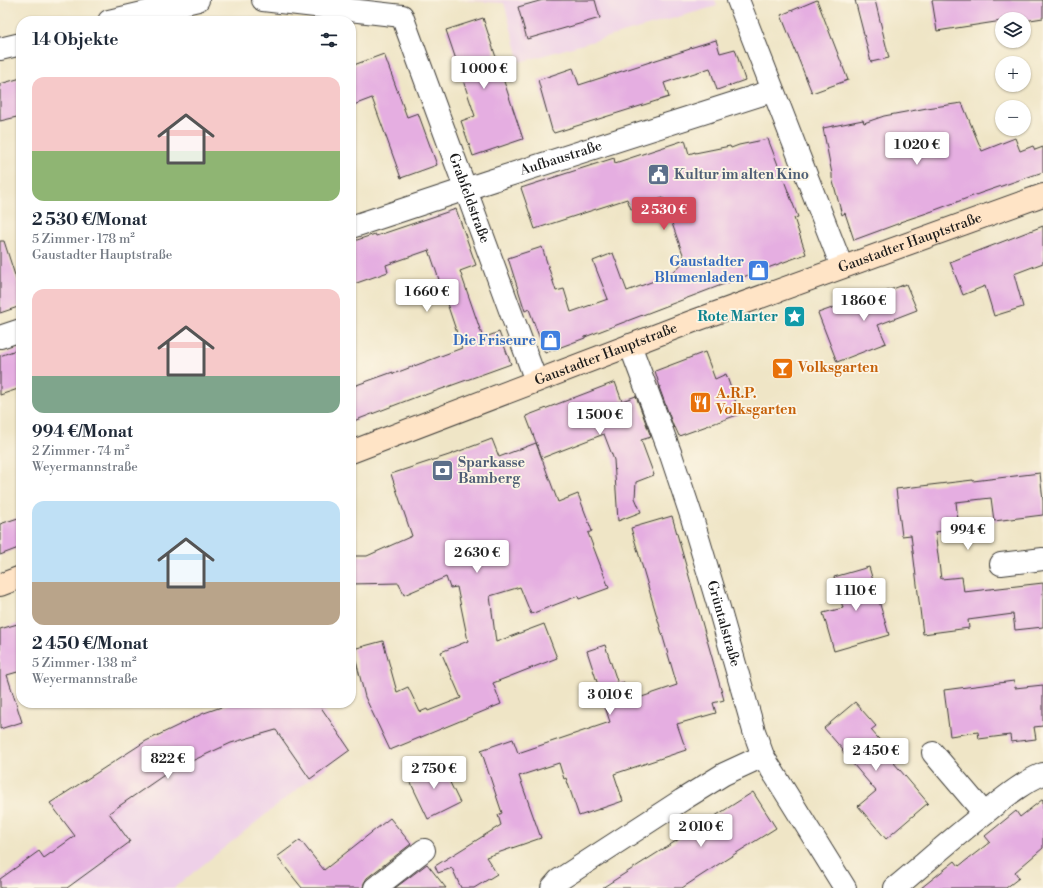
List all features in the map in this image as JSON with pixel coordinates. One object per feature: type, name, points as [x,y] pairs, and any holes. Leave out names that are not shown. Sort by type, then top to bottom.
[{"type":"street","points":[[130,16],[198,0]]},
{"type":"street","name":"Grabfeldstraße","points":[[263,0],[402,16],[536,381]]},
{"type":"street","points":[[738,0],[772,91],[842,267]]},
{"type":"street","points":[[0,49],[16,45]]},
{"type":"street","name":"Aufbaustraße","points":[[356,225],[772,91]]},
{"type":"street","name":"Gaustadter Hauptstraße","points":[[356,450],[630,345],[1043,195]]},
{"type":"street","points":[[0,337],[16,332]]},
{"type":"street","name":"Grüntalstraße","points":[[630,345],[671,455],[692,518],[754,731],[764,756],[845,888]]},
{"type":"street","points":[[1001,564],[1043,559]]},
{"type":"street","points":[[0,585],[16,579]]},
{"type":"street","points":[[933,753],[984,814]]},
{"type":"street","points":[[552,888],[558,880],[682,800],[724,774],[764,756]]},
{"type":"street","points":[[895,888],[1015,789],[1043,774]]},
{"type":"street","points":[[375,888],[424,850]]},
{"type":"shaded area","points":[[458,0],[715,0],[717,6],[520,62],[504,3]]},
{"type":"shaded area","points":[[218,708],[321,708],[350,750],[310,779],[174,888],[3,888],[0,879],[44,858],[75,836],[50,803],[146,741],[204,713]]},
{"type":"building","points":[[543,0],[595,0],[600,18],[527,39],[518,7]]},
{"type":"building","points":[[817,0],[848,80],[812,93],[781,15]]},
{"type":"building","points":[[855,0],[875,0],[889,58],[871,62]]},
{"type":"building","points":[[932,0],[1043,0],[1043,18],[1031,20],[1031,12],[995,12],[995,22],[937,31]]},
{"type":"building","points":[[483,18],[523,139],[473,156],[461,121],[475,116],[446,30]]},
{"type":"building","points":[[716,40],[720,53],[735,49],[745,80],[717,90],[710,68],[664,83],[669,97],[554,133],[552,130],[538,80],[573,68],[579,85]]},
{"type":"building","points":[[384,54],[407,117],[418,113],[437,165],[401,178],[372,98],[356,104],[356,64]]},
{"type":"building","points":[[16,79],[16,117],[0,121],[0,84]]},
{"type":"building","points":[[962,103],[982,151],[1015,138],[1020,151],[1033,146],[1035,150],[1043,147],[1043,172],[900,222],[854,240],[845,213],[842,215],[832,178],[823,128],[863,120],[864,123],[884,116]]},
{"type":"building","points":[[768,139],[798,217],[794,218],[806,254],[545,353],[529,309],[525,311],[508,258],[542,247],[556,291],[564,289],[571,312],[608,299],[593,261],[613,253],[627,291],[662,278],[675,271],[685,260],[663,198],[631,209],[627,199],[535,229],[521,188],[614,158],[615,163],[685,140],[689,154],[730,146],[731,148]]},
{"type":"building","points":[[456,209],[476,265],[460,271],[483,338],[499,332],[511,364],[425,395],[424,394],[356,420],[356,385],[393,372],[393,374],[462,348],[429,250],[386,265],[388,272],[356,283],[356,240],[375,234],[376,236]]},
{"type":"building","points":[[1043,226],[1043,263],[1014,274],[1023,307],[994,316],[985,286],[963,295],[950,262]]},
{"type":"building","points":[[0,241],[4,241],[16,278],[16,308],[0,313]]},
{"type":"building","points":[[906,284],[917,310],[878,325],[886,343],[837,362],[818,313],[849,302],[850,305]]},
{"type":"building","points":[[16,350],[16,390],[0,395],[0,356]]},
{"type":"building","points":[[705,352],[715,379],[726,374],[740,414],[679,436],[675,427],[674,428],[659,387],[655,371]]},
{"type":"building","points":[[615,382],[622,401],[636,396],[651,437],[641,440],[654,475],[636,482],[635,498],[641,512],[618,521],[614,460],[604,434],[542,458],[526,416]]},
{"type":"building","points":[[492,439],[499,457],[536,443],[558,502],[578,494],[592,531],[588,533],[609,588],[579,599],[578,596],[531,614],[520,587],[490,596],[496,642],[544,624],[557,658],[493,683],[501,704],[390,750],[365,697],[356,661],[356,648],[383,641],[397,692],[408,687],[420,712],[427,709],[428,711],[461,698],[441,652],[468,641],[457,587],[450,588],[446,577],[404,595],[399,583],[356,584],[356,556],[367,556],[412,536],[391,474]]},
{"type":"building","points":[[1040,473],[1043,515],[994,521],[991,498],[956,502],[959,529],[935,532],[941,579],[962,577],[964,592],[1043,583],[1043,627],[1015,630],[1013,614],[968,620],[969,628],[923,634],[911,535],[902,536],[896,489]]},
{"type":"building","points":[[672,516],[724,700],[713,703],[716,713],[677,724],[686,750],[614,774],[623,801],[579,816],[566,778],[564,779],[559,763],[519,776],[541,838],[486,857],[497,874],[474,888],[461,888],[452,868],[438,873],[435,866],[501,825],[498,815],[502,813],[481,750],[513,739],[518,753],[610,722],[587,651],[605,645],[618,684],[624,682],[630,701],[677,685],[631,528]]},
{"type":"building","points":[[16,519],[16,549],[0,555],[0,524]]},
{"type":"building","points":[[869,567],[889,635],[834,651],[823,613],[843,608],[834,577]]},
{"type":"building","points":[[16,624],[16,672],[7,675],[16,703],[16,708],[18,708],[22,722],[0,729],[0,629]]},
{"type":"building","points":[[1014,681],[1015,688],[1043,685],[1043,726],[1034,727],[1036,739],[1011,742],[1010,735],[979,739],[978,732],[950,736],[944,690]]},
{"type":"building","points":[[855,702],[876,726],[871,730],[897,760],[894,763],[928,803],[886,839],[858,806],[876,791],[824,728]]},
{"type":"building","points":[[218,708],[321,708],[350,750],[310,779],[276,730],[231,743],[170,771],[109,813],[130,842],[67,888],[0,888],[0,879],[39,851],[44,858],[75,836],[50,803],[146,741],[204,713]]},
{"type":"building","points":[[441,764],[460,803],[428,819],[407,775]]},
{"type":"building","points":[[753,792],[776,828],[682,888],[602,888]]},
{"type":"building","points":[[1043,799],[1043,848],[1015,872],[1019,878],[1006,888],[921,888],[955,861],[959,866],[990,842],[985,836],[1016,811],[1020,817]]},
{"type":"building","points":[[390,818],[411,844],[367,878],[363,888],[302,888],[277,857],[300,840],[324,870]]},
{"type":"building","points":[[427,864],[446,888],[395,888]]},
{"type":"place","name":"Kultur im alten Kino","points":[[658,175]]},
{"type":"place","name":"Gaustadter Blumenladen","points":[[759,270]]},
{"type":"place","name":"Rote Marter","points":[[794,317]]},
{"type":"place","name":"Die Friseure","points":[[551,341]]},
{"type":"place","name":"Volksgarten","points":[[782,368]]},
{"type":"place","name":"A.R.P. Volksgarten","points":[[700,402]]},
{"type":"place","name":"Sparkasse Bamberg","points":[[443,471]]}]
